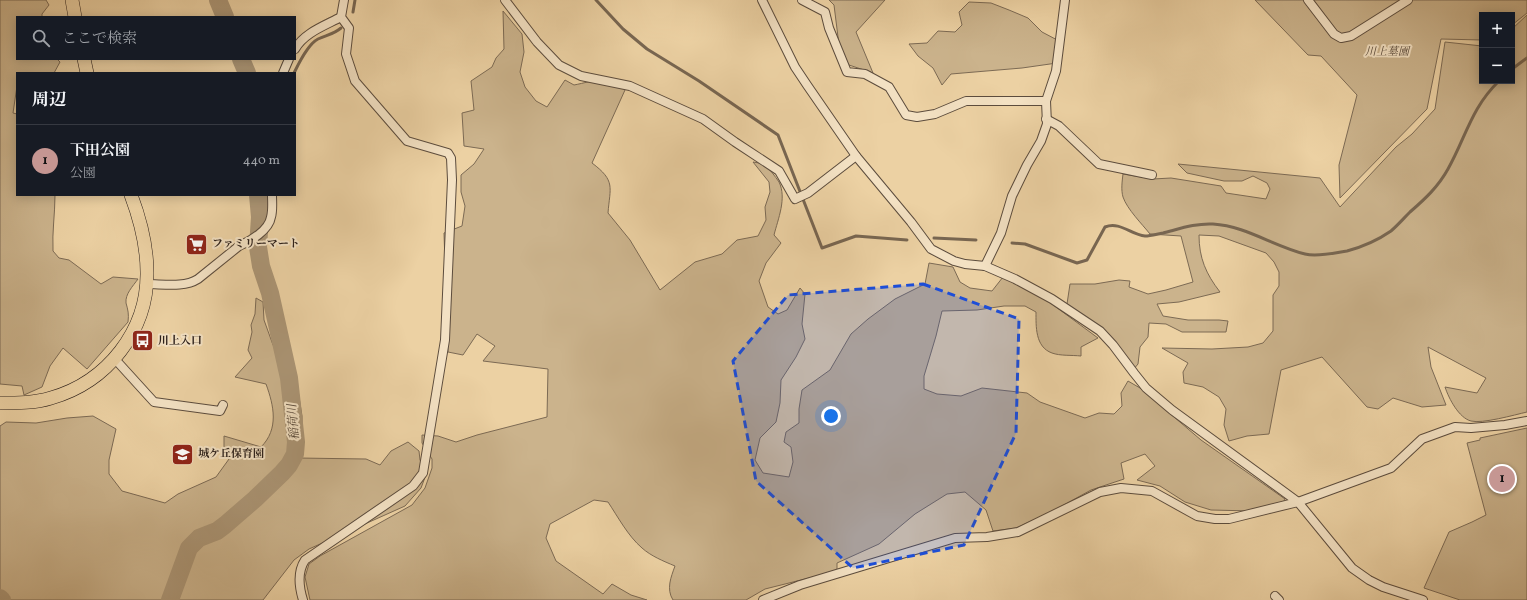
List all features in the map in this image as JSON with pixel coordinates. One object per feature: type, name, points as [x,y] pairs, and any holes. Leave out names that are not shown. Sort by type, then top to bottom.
[{"type":"main road","points":[[72,0],[75,16]]},
{"type":"main road","points":[[84,60],[87,72]]},
{"type":"main road","points":[[0,403],[27,403],[51,398],[85,384],[106,368],[122,350],[129,339],[140,316],[147,284],[143,236],[131,196]]},
{"type":"street","points":[[303,600],[300,575],[301,565],[305,560],[413,486],[423,473],[446,329],[452,180],[450,158],[448,153],[407,141],[356,81],[346,54],[349,28],[341,17],[344,0]]},
{"type":"street","points":[[505,0],[537,42],[559,65],[581,76],[630,86],[703,119],[779,171],[795,199],[808,193],[856,156]]},
{"type":"street","points":[[762,0],[795,67],[856,156],[911,222],[931,249],[954,261],[964,264],[985,266],[1015,279],[1052,299],[1100,331],[1113,345],[1146,388],[1172,410],[1298,502],[1352,568],[1369,580],[1383,587],[1422,600]]},
{"type":"street","points":[[802,0],[825,12],[847,72],[865,74],[889,87],[906,115],[917,117],[936,114],[966,101],[1046,101]]},
{"type":"street","points":[[985,266],[1001,233],[1012,196],[1041,141],[1047,124],[1046,101],[1056,72],[1065,0]]},
{"type":"street","points":[[1308,0],[1334,34],[1341,38],[1351,36],[1408,0]]},
{"type":"street","points":[[296,47],[300,41],[341,17]]},
{"type":"street","points":[[283,72],[289,60]]},
{"type":"street","points":[[1046,119],[1059,126],[1099,164],[1152,175]]},
{"type":"street","points":[[147,284],[170,285],[193,282],[239,246],[246,243],[266,228],[271,218],[272,196]]},
{"type":"street","points":[[114,358],[154,402],[220,411],[223,404]]},
{"type":"street","points":[[763,600],[800,586],[956,538],[987,537],[1018,532],[1100,492],[1112,489],[1121,488],[1152,491],[1197,516],[1215,519],[1229,519],[1298,502],[1391,468],[1422,439],[1455,427],[1471,428],[1505,425],[1527,420]]},
{"type":"highlighted area","points":[[923,284],[1019,319],[1016,433],[964,545],[853,568],[756,481],[733,361],[788,295]]},
{"type":"green space","points":[[0,0],[46,0],[49,5],[42,16],[16,16],[16,60],[58,60],[60,62],[55,72],[16,72],[16,93],[13,113],[16,114],[16,196],[55,196],[53,251],[59,258],[69,260],[101,284],[113,277],[138,279],[130,290],[126,300],[128,322],[87,369],[63,348],[50,366],[42,387],[24,395],[22,386],[0,384]]},
{"type":"green space","points":[[829,0],[885,0],[856,32],[873,73],[846,64],[840,53],[834,5]]},
{"type":"green space","name":"川上墓園","points":[[1255,0],[1527,0],[1527,13],[1515,23],[1515,12],[1479,12],[1479,40],[1441,39],[1427,109],[1340,198],[1339,165],[1357,95],[1321,56],[1308,55]]},
{"type":"green space","points":[[969,2],[991,3],[1028,18],[1042,32],[1061,42],[1057,63],[1022,68],[951,74],[942,85],[933,68],[918,56],[909,44],[927,43],[938,31],[955,32],[962,25],[959,12]]},
{"type":"green space","points":[[503,11],[522,34],[524,52],[520,72],[525,87],[536,101],[547,107],[565,80],[574,85],[606,80],[619,85],[625,90],[592,163],[605,175],[610,185],[608,213],[630,240],[660,290],[695,262],[722,254],[737,240],[758,236],[766,220],[765,207],[770,192],[769,182],[753,162],[765,164],[779,182],[782,202],[774,235],[781,243],[766,263],[759,281],[768,307],[778,314],[787,310],[800,288],[805,294],[802,324],[805,339],[796,357],[781,380],[780,403],[776,422],[760,438],[755,460],[763,473],[789,477],[793,462],[791,447],[784,442],[786,432],[799,423],[799,409],[802,390],[830,370],[851,334],[868,319],[895,299],[925,284],[929,263],[953,267],[960,282],[970,288],[992,291],[1003,277],[1037,293],[1098,338],[1081,347],[1081,356],[1059,355],[1046,350],[1042,346],[1038,336],[1036,312],[1025,306],[1004,306],[977,310],[942,311],[924,376],[924,389],[937,394],[961,396],[982,388],[1027,393],[1040,402],[1085,418],[1099,413],[1114,414],[1122,406],[1121,393],[1128,381],[1140,388],[1201,440],[1285,499],[1281,506],[1253,511],[1211,510],[1185,502],[1160,486],[1137,480],[1155,466],[1145,454],[1121,463],[1124,479],[1091,490],[1051,512],[1016,528],[993,531],[986,510],[965,492],[947,494],[915,514],[879,544],[837,563],[837,571],[765,589],[746,600],[673,600],[670,587],[675,566],[653,556],[637,543],[608,502],[594,500],[550,524],[546,538],[556,561],[603,594],[612,584],[631,595],[647,600],[310,600],[305,577],[309,564],[320,556],[412,505],[425,488],[432,468],[432,459],[422,443],[422,435],[438,436],[456,442],[547,417],[548,369],[483,361],[495,346],[477,334],[463,355],[448,352],[444,233],[462,226],[465,206],[461,192],[461,175],[474,164],[484,149],[464,146],[462,113],[474,110],[471,81],[492,67],[496,58],[504,49]]},
{"type":"green space","points":[[1527,15],[1527,412],[1498,419],[1476,422],[1462,416],[1449,397],[1445,387],[1477,393],[1486,378],[1428,347],[1431,367],[1446,405],[1422,407],[1393,398],[1378,409],[1367,407],[1322,357],[1281,370],[1269,434],[1247,436],[1229,441],[1224,425],[1226,409],[1219,397],[1203,387],[1184,383],[1183,372],[1188,363],[1162,348],[1212,349],[1248,347],[1263,343],[1273,331],[1273,295],[1279,286],[1279,272],[1274,262],[1266,253],[1219,236],[1199,235],[1199,243],[1207,272],[1220,292],[1179,302],[1157,304],[1163,316],[1188,320],[1228,321],[1226,332],[1182,332],[1166,324],[1149,323],[1148,337],[1140,347],[1138,364],[1133,370],[1077,312],[1067,304],[1070,284],[1095,284],[1119,280],[1130,281],[1129,287],[1148,294],[1193,282],[1181,236],[1150,234],[1125,202],[1122,192],[1123,174],[1153,179],[1171,178],[1221,186],[1226,193],[1266,199],[1270,189],[1267,183],[1253,176],[1242,181],[1224,181],[1187,173],[1178,164],[1320,178],[1340,207],[1396,147],[1412,134],[1435,109],[1445,42],[1479,46],[1479,84],[1515,84],[1515,26]]},
{"type":"green space","points":[[256,298],[263,302],[264,320],[273,345],[295,372],[302,416],[302,448],[298,458],[366,459],[380,465],[391,451],[408,442],[419,451],[420,460],[427,472],[421,488],[405,506],[309,549],[294,560],[263,600],[0,600],[0,426],[6,422],[36,423],[93,416],[116,429],[109,460],[109,474],[122,491],[165,503],[178,494],[216,477],[229,459],[224,449],[224,436],[261,447],[267,440],[273,425],[273,409],[266,384],[235,377],[252,358],[248,350],[252,332],[251,325],[255,314]]},
{"type":"green space","points":[[1527,428],[1527,600],[1460,600],[1424,588],[1449,532],[1486,515],[1467,443],[1480,440],[1480,438]]},
{"type":"waterway","name":"稲荷川","points":[[218,0],[225,16]]},
{"type":"waterway","points":[[353,12],[355,0]]},
{"type":"waterway","points":[[596,0],[623,29],[647,49],[699,81],[778,135],[822,248],[856,236],[907,240]]},
{"type":"waterway","points":[[295,72],[304,54],[314,41],[341,28]]},
{"type":"waterway","points":[[1515,67],[1527,58]]},
{"type":"waterway","name":"稲荷川","points":[[241,60],[247,72]]},
{"type":"waterway","points":[[1012,243],[1025,244],[1077,263],[1087,260],[1105,227],[1121,227],[1145,236],[1194,225],[1213,224],[1237,228],[1305,254],[1315,255],[1347,251],[1364,245],[1391,231],[1436,187],[1448,169],[1475,112],[1496,84]]},
{"type":"waterway","name":"稲荷川","points":[[170,600],[189,548],[199,538],[217,531],[255,499],[282,473],[289,465],[295,454],[296,442],[289,378],[270,293],[261,266],[258,247],[260,217],[258,196]]},
{"type":"waterway","points":[[934,238],[976,240]]},
{"type":"place","name":"ファミリーマート","points":[[196,244]]},
{"type":"place","name":"川上入口","points":[[143,341]]},
{"type":"place","name":"城ケ丘保育園","points":[[183,454]]},
{"type":"place","name":"下田公園","points":[[1502,479]]}]
